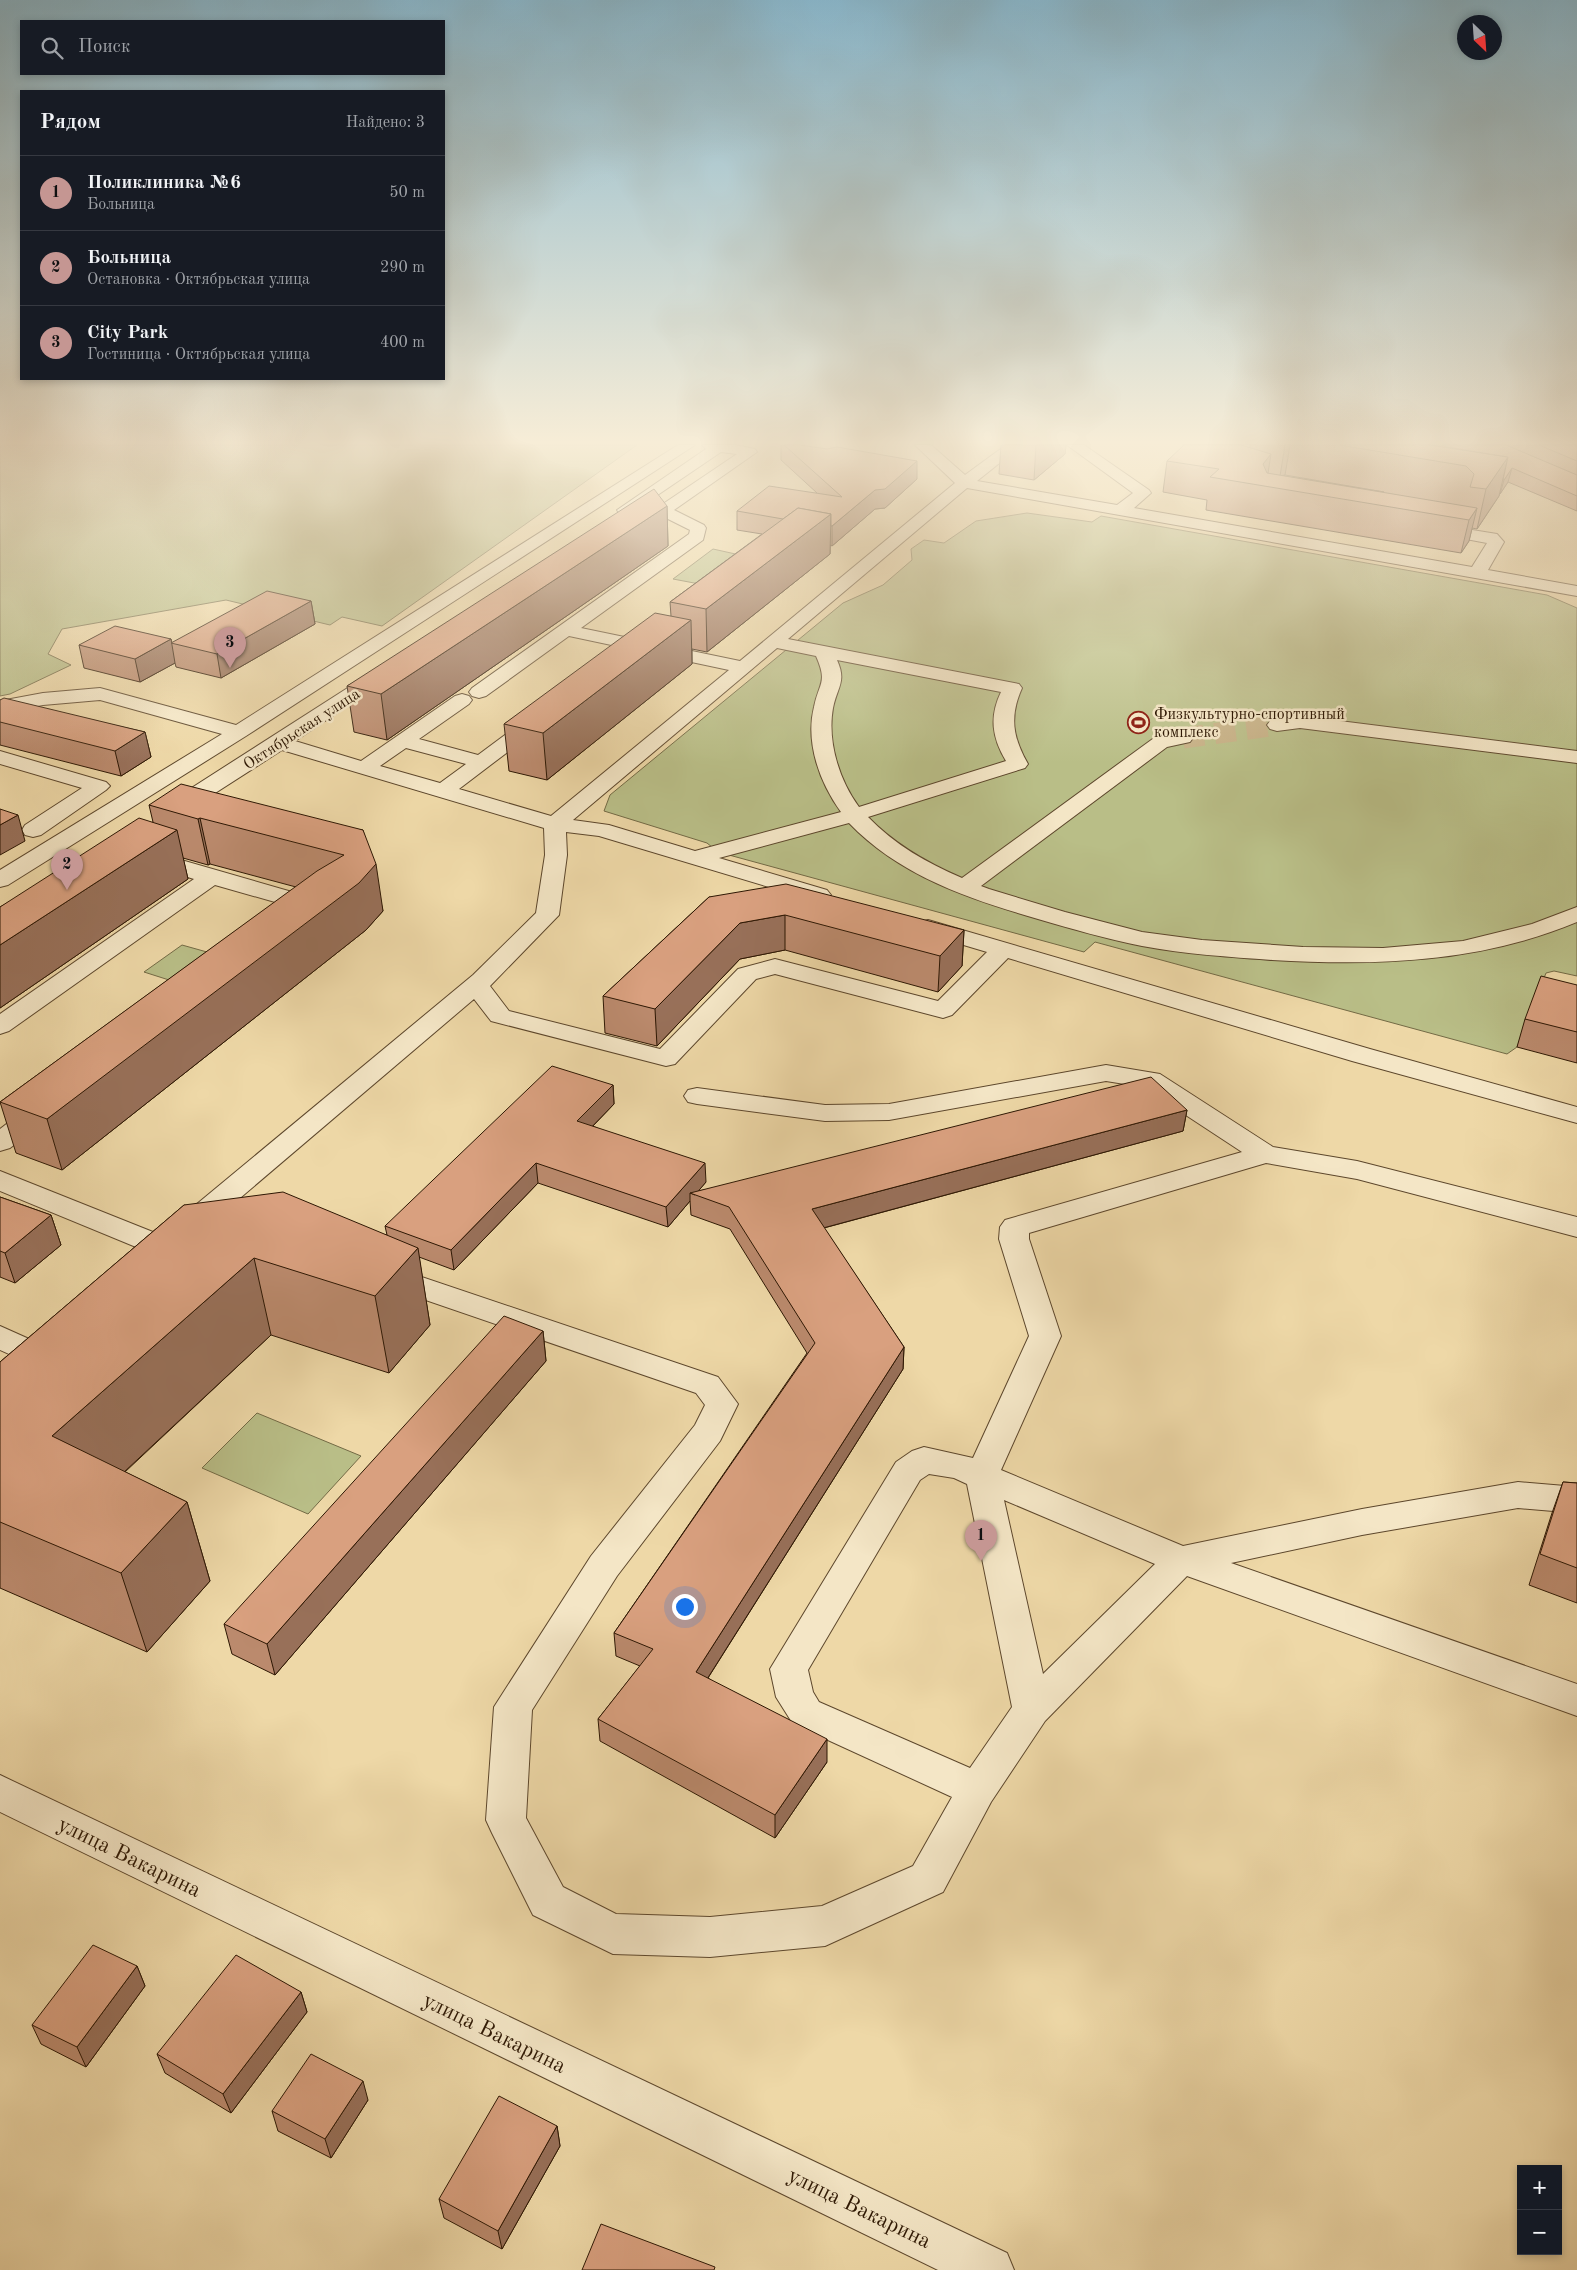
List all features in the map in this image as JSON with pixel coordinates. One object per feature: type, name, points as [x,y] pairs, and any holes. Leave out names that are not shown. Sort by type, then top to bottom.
[{"type":"street","name":"Октябрьская улица","points":[[0,880],[239,732],[521,551]]},
{"type":"street","points":[[364,768],[566,630],[676,551]]},
{"type":"street","points":[[555,824],[884,551]]},
{"type":"street","points":[[1346,551],[1577,591]]},
{"type":"street","points":[[1477,574],[1491,551]]},
{"type":"street","points":[[504,562],[528,568]]},
{"type":"street","points":[[1533,584],[1577,575]]},
{"type":"street","points":[[566,630],[743,667]]},
{"type":"street","points":[[623,657],[654,633]]},
{"type":"street","points":[[694,858],[854,815],[1018,764],[1003,733],[1002,713],[1012,688],[773,642]]},
{"type":"street","points":[[824,652],[833,670],[834,681],[822,716],[822,742],[838,793],[854,815],[879,839],[932,874],[964,887],[1044,913],[1142,939],[1217,949],[1283,954],[1416,954],[1468,948],[1516,937],[1555,924],[1577,914]]},
{"type":"street","name":"Октябрьская улица","points":[[156,821],[280,743],[392,667]]},
{"type":"street","points":[[0,707],[43,699],[100,694],[239,732]]},
{"type":"street","points":[[443,791],[538,720]]},
{"type":"street","points":[[1277,725],[1300,722],[1577,757]]},
{"type":"street","points":[[964,887],[1161,742],[1183,738]]},
{"type":"street","points":[[403,741],[482,762]]},
{"type":"street","points":[[280,743],[555,824],[600,830],[844,902]]},
{"type":"street","points":[[0,757],[100,786],[25,827],[65,840]]},
{"type":"street","points":[[141,1266],[476,985],[547,915],[556,855],[555,824]]},
{"type":"street","points":[[133,853],[291,899],[302,916],[278,934]]},
{"type":"street","points":[[0,1026],[212,877]]},
{"type":"street","points":[[910,922],[1577,1115]]},
{"type":"street","points":[[476,985],[500,1016],[666,1058],[747,974],[775,966],[943,1010],[1004,949]]},
{"type":"street","points":[[697,1096],[826,1113],[889,1112],[1106,1074],[1150,1080],[1265,1154],[1357,1170],[1577,1227]]},
{"type":"street","points":[[0,1142],[56,1100]]},
{"type":"street","points":[[1032,1710],[982,1475],[1045,1336],[1014,1239],[1015,1227],[1265,1154]]},
{"type":"street","points":[[0,1180],[163,1247]]},
{"type":"street","points":[[203,1214],[240,1226]]},
{"type":"street","points":[[361,1268],[707,1386],[722,1404],[708,1432],[604,1566],[513,1708],[506,1820],[548,1901],[613,1934],[710,1937],[826,1926],[928,1879],[977,1790],[1032,1710],[1181,1560],[1362,1522],[1518,1495],[1577,1500]]},
{"type":"street","points":[[0,1337],[34,1357]]},
{"type":"street","points":[[977,1790],[806,1714],[795,1697],[789,1669],[908,1471],[924,1460],[960,1467],[982,1475],[1181,1560],[1577,1700]]},
{"type":"street","name":"улица Вакарина","points":[[0,1793],[990,2270]]},
{"type":"green space","points":[[0,551],[488,551],[382,626],[342,617],[330,625],[226,600],[62,629],[48,654],[71,665],[10,694],[0,696]]},
{"type":"green space","points":[[710,551],[722,551],[749,557],[710,586],[673,579]]},
{"type":"green space","name":"Физкультурно-спортивный комплекс","points":[[911,551],[1298,551],[1547,595],[1577,608],[1577,976],[1554,971],[1546,973],[1517,1047],[1507,1054],[1095,942],[1084,952],[718,852],[707,843],[604,811],[610,795],[843,603],[883,585],[912,560]]},
{"type":"green space","points":[[182,945],[207,952],[169,980],[144,972]]},
{"type":"green space","points":[[257,1413],[361,1456],[308,1514],[202,1468]]},
{"type":"building","points":[[557,551],[599,551],[381,694],[347,686]]},
{"type":"building","points":[[740,551],[782,551],[706,609],[670,602]]},
{"type":"building","points":[[267,591],[311,601],[217,654],[171,643]]},
{"type":"building","points":[[655,613],[691,620],[543,733],[504,724]]},
{"type":"building","points":[[115,626],[171,639],[135,659],[79,645]]},
{"type":"building","points":[[4,698],[145,732],[115,751],[0,722],[0,700]]},
{"type":"building","points":[[181,784],[363,830],[376,864],[359,883],[47,1119],[0,1102],[317,871],[344,855],[149,805]]},
{"type":"building","points":[[0,809],[18,815],[0,825]]},
{"type":"building","points":[[139,818],[177,830],[0,945],[0,907]]},
{"type":"building","points":[[786,884],[964,930],[940,956],[785,915],[740,923],[655,1009],[603,996],[709,897]]},
{"type":"building","points":[[1541,976],[1577,985],[1577,1032],[1525,1019]]},
{"type":"building","points":[[552,1066],[613,1085],[577,1121],[705,1163],[666,1207],[536,1163],[451,1250],[385,1226]]},
{"type":"building","points":[[1151,1077],[1187,1110],[812,1209],[904,1347],[696,1672],[827,1739],[775,1815],[598,1719],[653,1649],[614,1633],[815,1343],[729,1207],[690,1193]]},
{"type":"building","points":[[283,1192],[418,1248],[375,1296],[254,1258],[52,1436],[187,1502],[121,1573],[0,1522],[0,1362],[184,1205]]},
{"type":"building","points":[[0,1197],[51,1215],[5,1253],[0,1251]]},
{"type":"building","points":[[504,1316],[543,1331],[267,1644],[224,1624]]},
{"type":"building","points":[[1563,1482],[1577,1483],[1577,1568],[1540,1554]]},
{"type":"building","points":[[93,1945],[137,1966],[77,2047],[32,2025]]},
{"type":"building","points":[[236,1955],[301,1992],[223,2094],[157,2054]]},
{"type":"building","points":[[311,2054],[363,2081],[325,2139],[272,2111]]},
{"type":"building","points":[[499,2096],[557,2126],[498,2231],[439,2199]]},
{"type":"building","points":[[601,2224],[715,2267],[714,2270],[582,2270]]},
{"type":"tunnel","points":[[1183,738],[1277,725]]},
{"type":"place","name":"City Park","points":[[230,668]]},
{"type":"place","name":"Физкультурно-спортивный комплекс","points":[[1138,722]]},
{"type":"place","name":"Больница","points":[[67,890]]},
{"type":"place","name":"Поликлиника №6","points":[[981,1561]]}]
